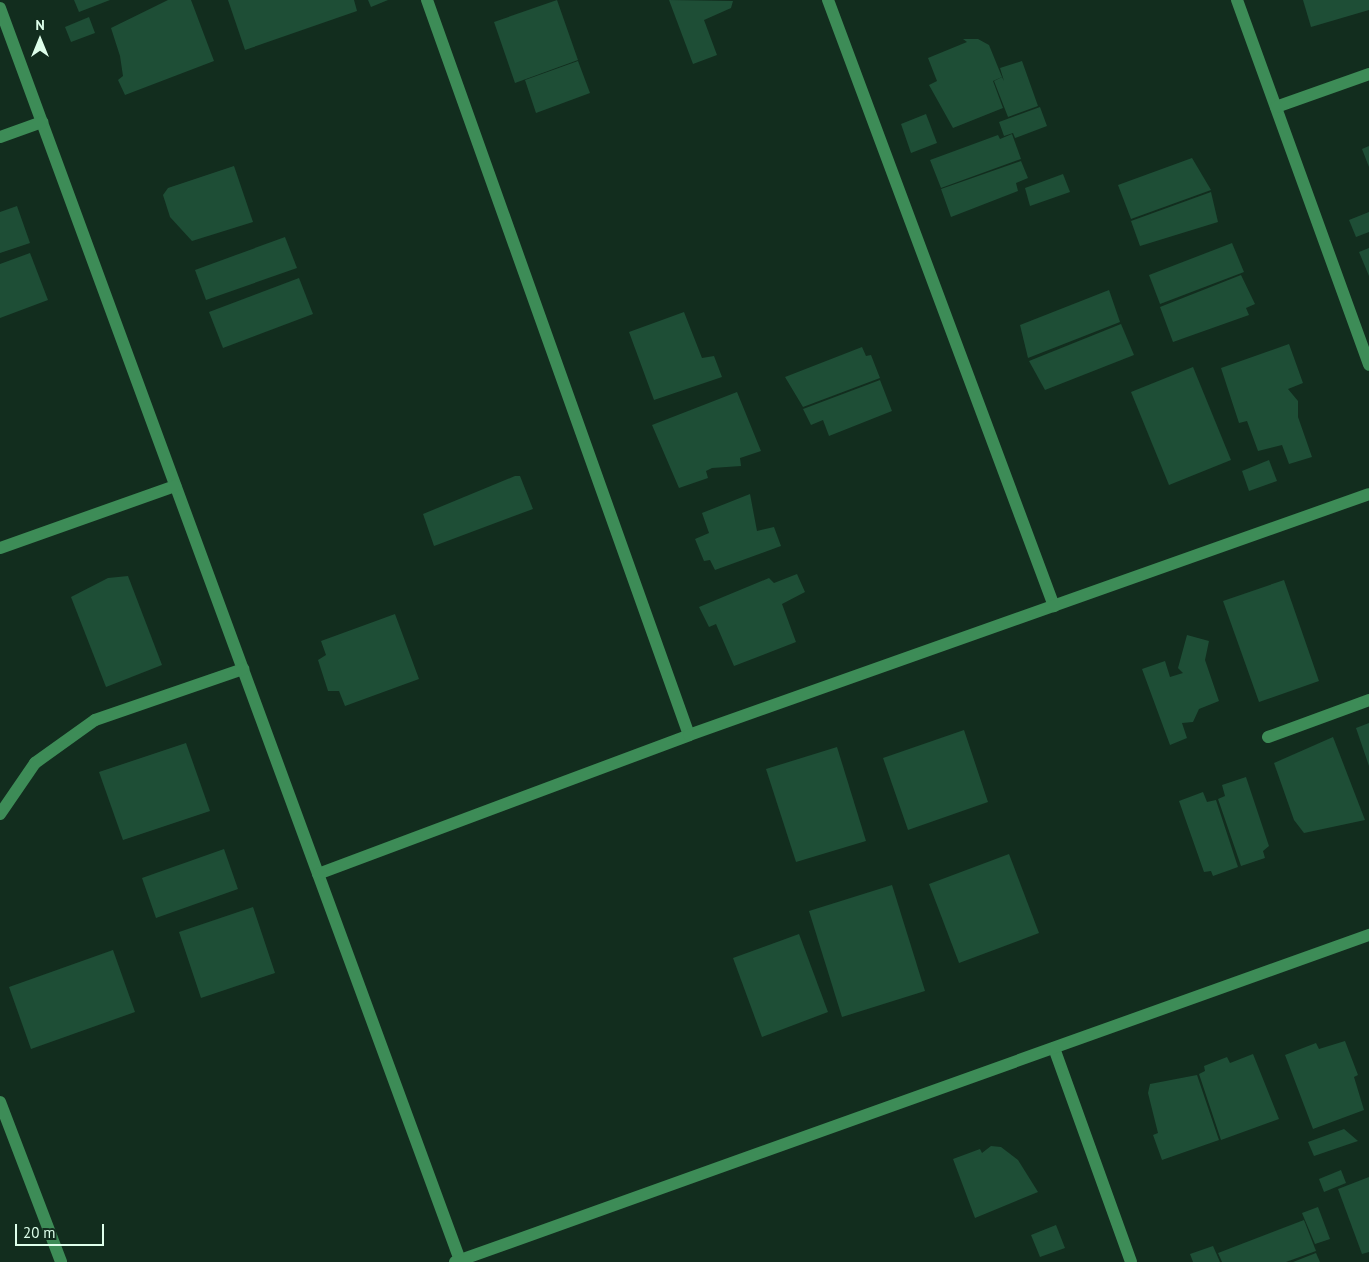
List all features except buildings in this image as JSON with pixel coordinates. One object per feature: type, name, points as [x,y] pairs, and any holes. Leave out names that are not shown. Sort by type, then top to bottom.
[{"type":"street","points":[[427,0],[689,735]]},
{"type":"street","points":[[828,0],[1054,606]]},
{"type":"street","points":[[1237,0],[1369,365]]},
{"type":"street","points":[[0,8],[458,1261],[1369,935]]},
{"type":"street","points":[[1276,107],[1369,74]]},
{"type":"street","points":[[0,137],[42,122]]},
{"type":"street","points":[[0,548],[176,486]]},
{"type":"street","points":[[318,874],[689,735],[1369,494]]},
{"type":"street","points":[[0,814],[35,762],[95,720],[243,670]]},
{"type":"street","points":[[1268,737],[1369,700]]},
{"type":"street","points":[[1054,1048],[1131,1262]]},
{"type":"street","points":[[0,1102],[61,1262]]}]
